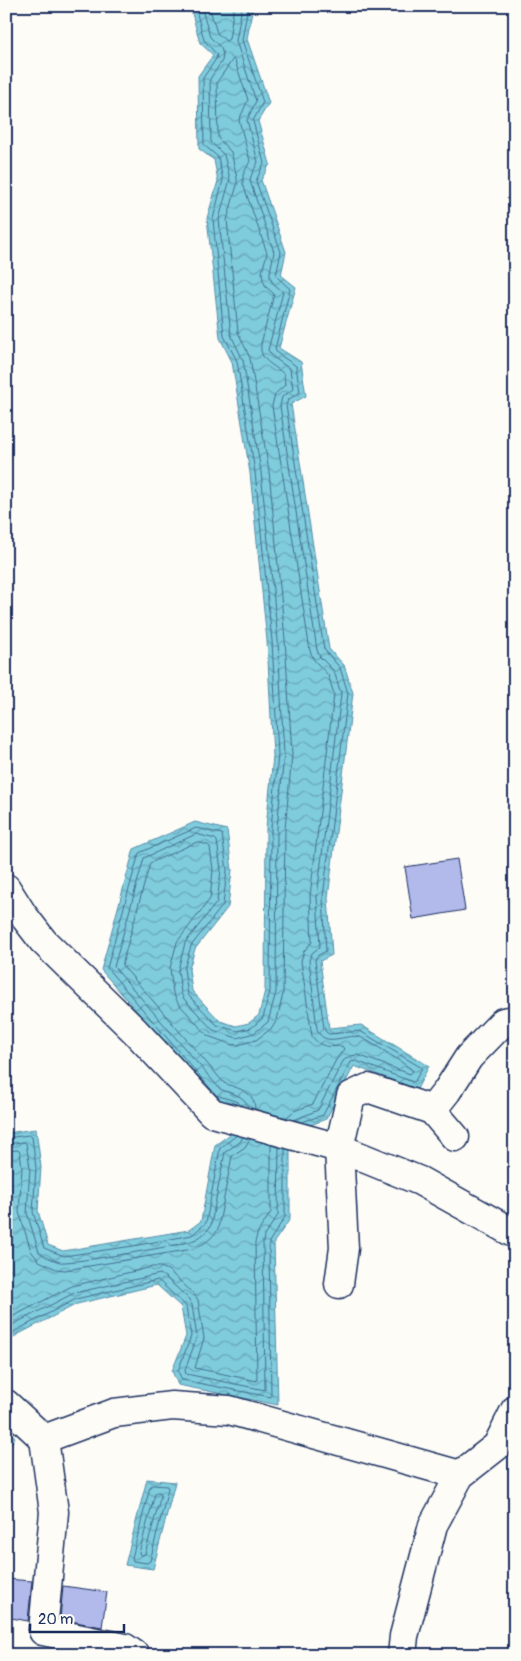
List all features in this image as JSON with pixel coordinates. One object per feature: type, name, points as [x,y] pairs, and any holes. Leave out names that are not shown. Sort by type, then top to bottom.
[{"type":"street","points":[[6,888],[23,915],[43,941],[135,1031],[212,1113],[338,1148],[420,1181],[515,1234]]},
{"type":"street","points":[[432,1110],[448,1091],[469,1057],[503,1022],[515,1020]]},
{"type":"street","points":[[339,1284],[344,1248],[338,1148],[351,1096],[368,1088],[432,1110],[455,1137]]},
{"type":"street","points":[[6,1404],[44,1439],[54,1512],[43,1631],[125,1648],[135,1655]]},
{"type":"street","points":[[44,1439],[114,1413],[172,1406],[229,1410],[460,1475]]},
{"type":"street","points":[[402,1655],[404,1636],[433,1525],[460,1475],[496,1446],[515,1410]]},
{"type":"water","points":[[190,6],[253,6],[247,39],[269,103],[258,121],[270,164],[261,180],[286,252],[281,275],[296,287],[279,348],[301,362],[306,396],[291,404],[329,649],[344,665],[353,693],[328,898],[332,955],[320,961],[329,1028],[361,1025],[429,1066],[417,1089],[354,1066],[326,1119],[303,1128],[290,1146],[290,1219],[274,1242],[278,1405],[178,1385],[172,1371],[186,1336],[181,1307],[157,1285],[77,1304],[17,1335],[6,1344],[6,1133],[36,1129],[41,1167],[38,1211],[48,1245],[63,1251],[189,1230],[201,1221],[215,1145],[232,1133],[237,1107],[214,1100],[101,970],[134,849],[195,822],[227,830],[232,870],[228,907],[195,949],[189,969],[192,991],[220,1021],[236,1026],[249,1023],[259,1015],[265,990],[266,828],[273,756],[267,641],[250,473],[232,362],[220,338],[207,218],[218,181],[214,160],[199,149],[198,76],[213,55],[200,43]]},
{"type":"water","points":[[6,1428],[15,1437],[6,1453]]},
{"type":"water","points":[[147,1479],[175,1482],[153,1569],[125,1565]]},
{"type":"building","points":[[457,859],[465,910],[413,919],[405,867]]},
{"type":"building","points":[[6,1579],[32,1581],[28,1621],[6,1617]]},
{"type":"building","points":[[63,1586],[107,1592],[102,1627],[60,1619]]}]
